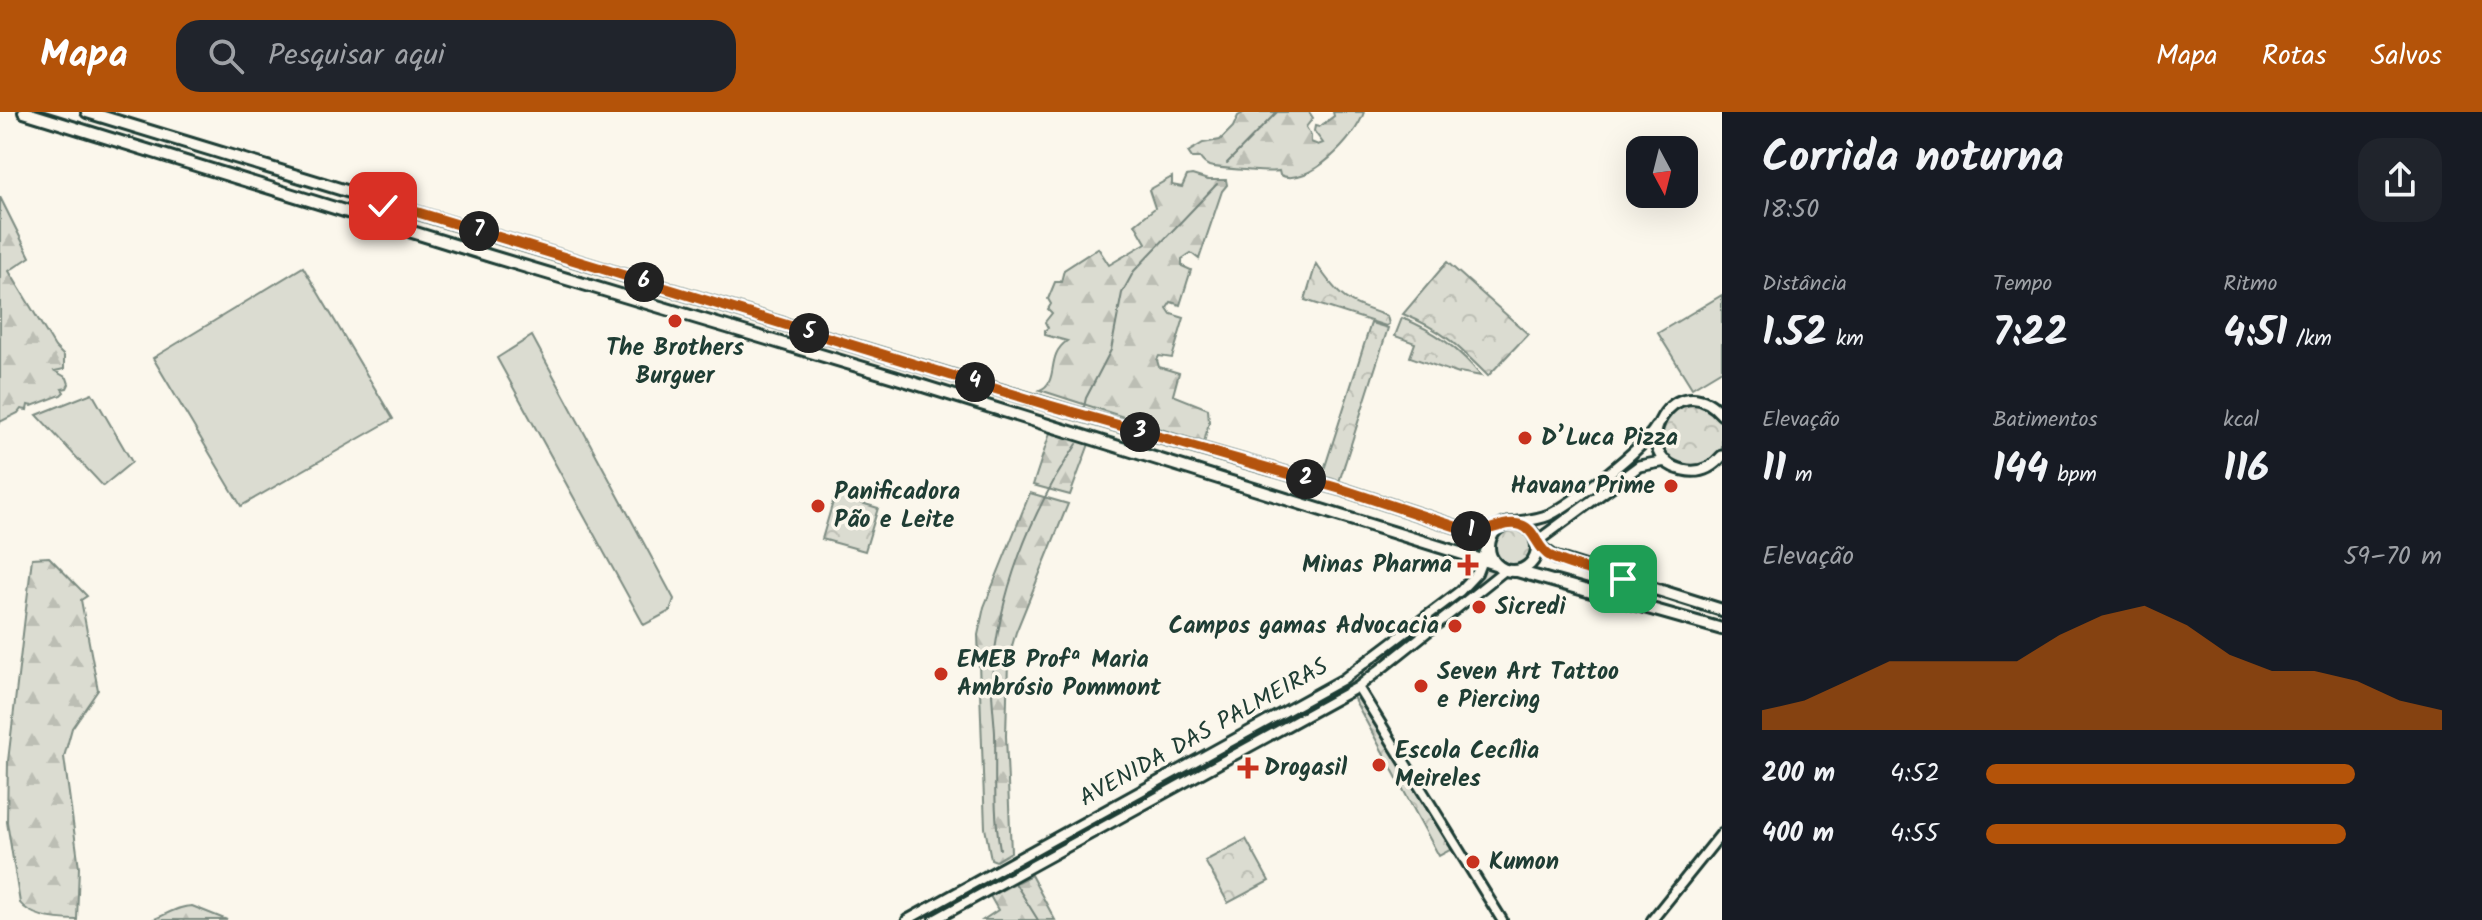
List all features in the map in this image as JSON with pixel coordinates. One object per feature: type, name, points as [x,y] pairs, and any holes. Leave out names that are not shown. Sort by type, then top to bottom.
[{"type":"main road","points":[[24,112],[1500,567],[1722,629]]},
{"type":"main road","points":[[87,112],[933,370],[1341,489],[1477,533],[1538,519],[1559,509],[1638,449],[1668,408],[1684,400],[1701,400],[1720,411]]},
{"type":"main road","points":[[356,214],[366,196]]},
{"type":"main road","points":[[374,220],[378,210],[387,203]]},
{"type":"main road","points":[[926,388],[935,379],[933,370]]},
{"type":"main road","points":[[957,399],[960,386],[972,381]]},
{"type":"main road","points":[[1658,424],[1656,439],[1666,461],[1676,468],[1695,472],[1713,465],[1722,456]]},
{"type":"main road","points":[[1517,571],[1532,562],[1537,544],[1639,466],[1666,461]]},
{"type":"main road","points":[[1512,523],[1528,528],[1537,544],[1556,558],[1722,610]]},
{"type":"main road","points":[[1497,528],[1488,544],[1491,558],[1500,567]]},
{"type":"main road","points":[[1654,608],[1662,598],[1669,598],[1713,612],[1722,610]]},
{"type":"street","name":"AVENIDA DAS PALMEIRAS","points":[[907,920],[1342,680],[1460,591],[1477,573],[1488,544]]},
{"type":"street","name":"AVENIDA DAS PALMEIRAS","points":[[934,920],[1358,687],[1500,567]]},
{"type":"street","points":[[1358,687],[1502,920]]},
{"type":"street","points":[[1652,920],[1722,833]]},
{"type":"green space","points":[[1245,112],[1309,112],[1313,118],[1306,127],[1311,142],[1318,145],[1323,143],[1314,131],[1315,126],[1319,127],[1334,116],[1333,112],[1364,112],[1341,147],[1317,168],[1304,174],[1291,177],[1280,175],[1279,171],[1214,167],[1200,158],[1192,158],[1188,152],[1203,143],[1220,140],[1233,127],[1238,116]]},
{"type":"green space","points":[[1187,176],[1208,180],[1226,180],[1227,185],[1222,191],[1199,259],[1191,253],[1182,259],[1182,266],[1191,270],[1180,305],[1171,302],[1167,308],[1171,314],[1184,318],[1172,358],[1159,356],[1157,360],[1159,367],[1179,373],[1173,395],[1208,409],[1209,422],[1204,443],[1040,390],[1050,381],[1056,354],[1067,341],[1045,335],[1048,328],[1045,322],[1052,313],[1048,309],[1051,304],[1048,299],[1055,282],[1061,282],[1064,270],[1098,248],[1109,265],[1146,243],[1135,224],[1155,208],[1149,190],[1172,177],[1172,185],[1182,187]]},
{"type":"green space","points":[[0,197],[30,257],[9,271],[55,347],[64,356],[64,369],[55,371],[67,378],[69,384],[62,389],[64,392],[61,395],[28,405],[27,410],[21,409],[0,422]]},
{"type":"green space","points":[[1447,262],[1528,334],[1488,376],[1449,340],[1403,314]]},
{"type":"green space","points":[[1316,264],[1332,286],[1346,298],[1387,316],[1389,324],[1386,326],[1305,300]]},
{"type":"green space","points":[[303,267],[393,419],[241,506],[153,358]]},
{"type":"green space","points":[[1722,295],[1722,370],[1692,388],[1658,333]]},
{"type":"green space","points":[[1402,318],[1446,342],[1481,376],[1459,374],[1410,357],[1415,343],[1395,336]]},
{"type":"green space","points":[[1371,323],[1388,328],[1339,482],[1322,476]]},
{"type":"green space","points":[[532,336],[674,599],[670,611],[644,625],[497,358]]},
{"type":"green space","points":[[92,393],[132,462],[103,486],[37,415]]},
{"type":"green space","points":[[1692,401],[1703,403],[1722,418],[1722,452],[1706,464],[1691,467],[1678,464],[1668,456],[1660,432],[1664,419],[1674,409]]},
{"type":"green space","points":[[1050,433],[1089,444],[1070,495],[1033,485]]},
{"type":"green space","points":[[1030,493],[1068,504],[1016,632],[1008,660],[1006,736],[1011,852],[996,861],[991,859],[985,828],[978,635],[984,607]]},
{"type":"green space","points":[[835,495],[878,508],[865,551],[822,539]]},
{"type":"green space","points":[[1513,526],[1528,532],[1534,547],[1528,562],[1513,568],[1498,562],[1492,547],[1498,532]]},
{"type":"green space","points":[[49,557],[87,596],[81,600],[98,690],[72,728],[64,757],[79,867],[77,920],[39,915],[20,903],[7,822],[8,761],[32,558]]},
{"type":"green space","points":[[1484,566],[1499,568],[1352,684],[1348,684],[1467,588]]},
{"type":"green space","points":[[1342,686],[1346,689],[1232,750],[1239,740]]},
{"type":"green space","points":[[1355,694],[1452,849],[1439,856],[1353,697]]},
{"type":"green space","points":[[1246,839],[1269,881],[1228,903],[1205,861]]},
{"type":"green space","points":[[1031,875],[1055,920],[983,920],[998,910],[990,896]]},
{"type":"green space","points":[[192,906],[227,920],[152,920],[177,909]]},
{"type":"waterway","points":[[1227,163],[1277,112]]},
{"type":"waterway","points":[[1084,407],[1111,350],[1122,293],[1134,271],[1217,184]]},
{"type":"waterway","points":[[1000,849],[992,685],[995,647],[1009,586],[1031,526],[1077,444]]},
{"type":"waterway","points":[[1015,883],[1038,920]]},
{"type":"place","name":"The Brothers Burguer","points":[[675,321]]},
{"type":"place","name":"D’Luca Pizza","points":[[1525,438]]},
{"type":"place","name":"Havana Prime","points":[[1671,486]]},
{"type":"place","name":"Panificadora Pão e Leite","points":[[818,506]]},
{"type":"place","name":"Minas Pharma","points":[[1468,565]]},
{"type":"place","name":"Sicredi","points":[[1479,607]]},
{"type":"place","name":"Campos gamas Advocacia","points":[[1455,626]]},
{"type":"place","name":"EMEB Profª Maria Ambrósio Pommont","points":[[941,674]]},
{"type":"place","name":"Seven Art Tattoo e Piercing","points":[[1421,686]]},
{"type":"place","name":"Escola Cecília Meireles","points":[[1379,765]]},
{"type":"place","name":"Drogasil","points":[[1248,768]]},
{"type":"place","name":"Kumon","points":[[1473,862]]},
{"type":"route","points":[[383,206],[387,203],[1048,405],[1341,489],[1466,530],[1486,532],[1506,524],[1517,524],[1528,528],[1537,545],[1549,555],[1623,579]]}]
